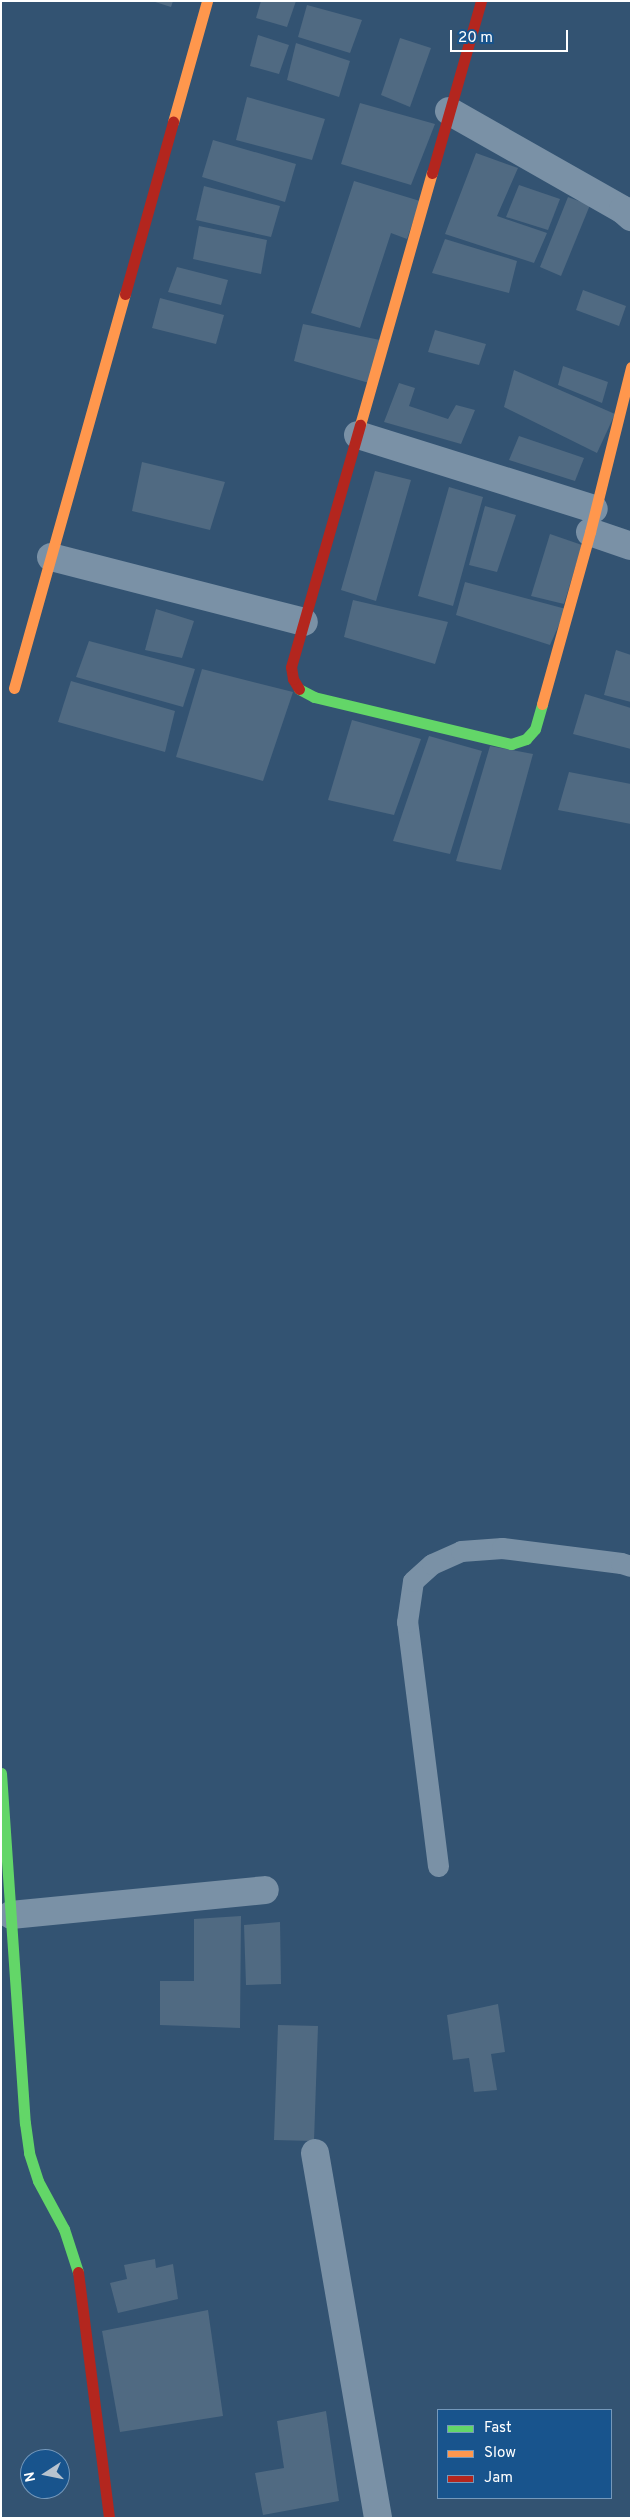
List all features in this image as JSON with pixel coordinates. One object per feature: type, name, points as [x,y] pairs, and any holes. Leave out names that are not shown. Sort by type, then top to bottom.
[{"type":"street","points":[[14,688],[207,1]]},
{"type":"street","points":[[481,1],[291,667],[293,679],[299,689],[314,697],[511,744],[526,740],[535,729],[592,521],[631,367]]},
{"type":"street","points":[[449,111],[623,210],[631,217]]},
{"type":"street","points":[[358,434],[592,521],[631,546]]},
{"type":"street","points":[[51,557],[304,622]]},
{"type":"street","points":[[1,1773],[24,2123],[29,2153],[38,2181],[64,2229],[76,2267],[109,2518]]},
{"type":"street","points":[[11,1915],[265,1890]]},
{"type":"street","points":[[315,2153],[378,2518]]},
{"type":"lane","points":[[438,1866],[407,1622],[413,1581],[432,1564],[461,1551],[502,1548],[621,1563],[631,1566]]},
{"type":"building","points":[[152,1],[173,1],[171,7]]},
{"type":"building","points":[[261,1],[296,1],[287,27],[256,18]]},
{"type":"building","points":[[307,5],[362,20],[350,53],[298,37]]},
{"type":"building","points":[[258,35],[289,45],[279,74],[250,66]]},
{"type":"building","points":[[400,38],[431,48],[410,107],[381,95]]},
{"type":"building","points":[[296,43],[350,61],[339,97],[287,80]]},
{"type":"building","points":[[247,97],[325,119],[312,160],[236,140]]},
{"type":"building","points":[[360,103],[435,124],[411,185],[341,164]]},
{"type":"building","points":[[213,140],[296,164],[285,202],[202,177]]},
{"type":"building","points":[[476,153],[518,168],[497,216],[547,233],[534,263],[445,234]]},
{"type":"building","points":[[354,181],[420,201],[407,239],[391,233],[360,328],[311,313]]},
{"type":"building","points":[[519,185],[560,199],[548,230],[506,217]]},
{"type":"building","points":[[204,186],[280,206],[271,237],[196,220]]},
{"type":"building","points":[[568,197],[590,205],[561,276],[540,267]]},
{"type":"building","points":[[199,226],[267,240],[261,274],[193,259]]},
{"type":"building","points":[[445,239],[517,261],[509,293],[432,273]]},
{"type":"building","points":[[177,267],[228,280],[221,305],[168,292]]},
{"type":"building","points":[[583,290],[626,306],[619,326],[576,310]]},
{"type":"building","points":[[160,298],[224,315],[216,344],[152,328]]},
{"type":"building","points":[[303,324],[380,340],[369,383],[294,361]]},
{"type":"building","points":[[435,330],[486,344],[479,365],[428,352]]},
{"type":"building","points":[[563,366],[608,382],[602,403],[558,385]]},
{"type":"building","points":[[514,370],[615,414],[597,453],[504,407]]},
{"type":"building","points":[[399,383],[415,388],[409,406],[448,419],[456,405],[475,410],[461,444],[384,422]]},
{"type":"building","points":[[519,436],[584,458],[575,481],[509,460]]},
{"type":"building","points":[[142,462],[225,482],[210,530],[132,511]]},
{"type":"building","points":[[375,471],[411,480],[376,601],[341,590]]},
{"type":"building","points":[[449,487],[483,497],[453,606],[418,596]]},
{"type":"building","points":[[485,506],[516,515],[497,572],[469,565]]},
{"type":"building","points":[[550,534],[582,545],[564,604],[531,596]]},
{"type":"building","points":[[465,582],[566,609],[550,645],[456,615]]},
{"type":"building","points":[[353,600],[448,622],[435,664],[344,637]]},
{"type":"building","points":[[156,609],[194,621],[182,658],[145,650]]},
{"type":"building","points":[[89,641],[195,669],[183,707],[76,677]]},
{"type":"building","points":[[616,650],[631,655],[631,702],[604,695]]},
{"type":"building","points":[[202,669],[293,692],[263,781],[176,757]]},
{"type":"building","points":[[71,681],[175,711],[165,752],[58,722]]},
{"type":"building","points":[[585,694],[631,708],[631,749],[573,734]]},
{"type":"building","points":[[352,720],[421,739],[394,815],[328,800]]},
{"type":"building","points":[[429,736],[482,751],[450,854],[393,841]]},
{"type":"building","points":[[490,746],[533,754],[501,870],[456,861]]},
{"type":"building","points":[[569,772],[631,784],[631,824],[558,810]]},
{"type":"building","points":[[241,1916],[240,2028],[160,2025],[160,1981],[194,1981],[194,1919]]},
{"type":"building","points":[[280,1922],[281,1984],[246,1985],[244,1925]]},
{"type":"building","points":[[498,2004],[505,2052],[491,2054],[497,2090],[474,2092],[469,2058],[453,2060],[447,2015]]},
{"type":"building","points":[[278,2025],[318,2026],[314,2141],[274,2140]]},
{"type":"building","points":[[155,2259],[156,2268],[173,2264],[178,2299],[118,2313],[110,2283],[127,2279],[124,2265]]},
{"type":"building","points":[[208,2310],[223,2416],[120,2432],[102,2331]]},
{"type":"building","points":[[326,2411],[339,2501],[263,2515],[255,2473],[284,2468],[277,2421]]},
{"type":"traffic: fast","points":[[299,689],[314,697],[511,744],[526,739],[535,729],[542,704]]},
{"type":"traffic: fast","points":[[1,1773],[25,2123],[29,2153],[38,2181],[64,2229],[78,2272]]},
{"type":"traffic: slow","points":[[173,122],[207,1]]},
{"type":"traffic: slow","points":[[360,425],[432,173]]},
{"type":"traffic: slow","points":[[14,688],[125,294]]},
{"type":"traffic: slow","points":[[542,704],[590,532],[631,367]]},
{"type":"traffic: jam","points":[[432,173],[481,1]]},
{"type":"traffic: jam","points":[[125,294],[173,122]]},
{"type":"traffic: jam","points":[[299,689],[293,679],[291,667],[360,425]]},
{"type":"traffic: jam","points":[[78,2272],[109,2518]]}]
